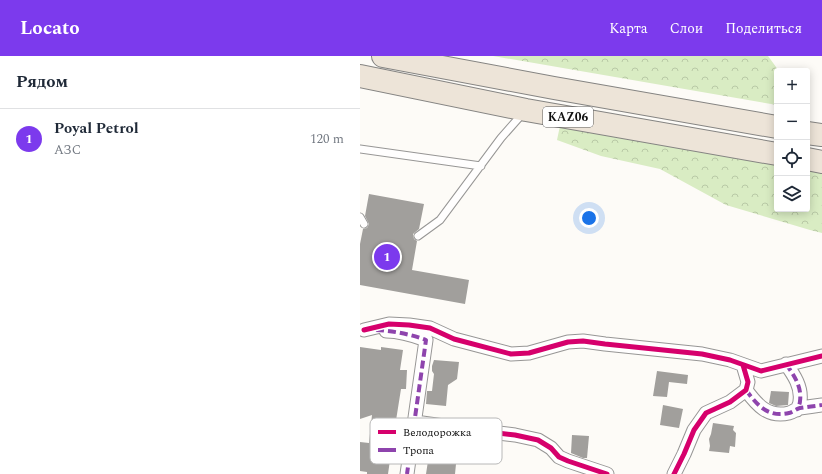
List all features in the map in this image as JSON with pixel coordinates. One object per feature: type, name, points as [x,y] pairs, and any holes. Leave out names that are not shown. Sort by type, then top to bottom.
[{"type":"highway","name":"KАZ06","points":[[392,57],[774,126]]},
{"type":"highway","name":"KАZ06","points":[[360,76],[526,110],[774,153]]},
{"type":"highway","points":[[810,133],[822,135]]},
{"type":"highway","points":[[810,160],[822,162]]},
{"type":"street","points":[[362,330],[389,324],[430,328],[454,339],[511,354],[529,353],[568,342],[583,341],[702,354],[730,360],[761,371],[822,356]]},
{"type":"street","points":[[362,330],[392,331],[426,340],[416,418]]},
{"type":"street","points":[[786,364],[800,389],[800,401],[797,410]]},
{"type":"street","points":[[674,474],[694,430],[706,413],[730,402],[746,390],[748,382],[743,365]]},
{"type":"street","points":[[746,390],[754,401],[766,412],[778,414],[789,413],[799,409],[822,405]]},
{"type":"street","points":[[502,434],[538,440],[550,448],[559,457],[607,474]]},
{"type":"street","points":[[407,474],[409,464]]},
{"type":"lane","points":[[418,236],[440,220],[501,138],[526,110]]},
{"type":"lane","points":[[360,149],[481,166]]},
{"type":"lane","points":[[360,217],[364,224]]},
{"type":"green space","points":[[493,56],[768,56],[777,68],[774,68],[774,104]]},
{"type":"green space","points":[[561,121],[774,158],[774,212],[810,212],[810,165],[822,167],[822,233],[726,205],[660,169],[601,156],[557,140]]},
{"type":"building","points":[[369,194],[424,204],[419,229],[413,234],[414,239],[417,241],[412,270],[469,280],[465,304],[360,285],[360,244],[363,229],[367,228],[369,224],[365,216]]},
{"type":"building","points":[[360,347],[381,350],[381,347],[403,350],[400,370],[407,370],[406,389],[401,389],[396,418],[372,418],[372,415],[360,419]]},
{"type":"building","points":[[434,360],[459,362],[457,379],[448,385],[446,406],[426,404],[427,391],[432,391],[434,374],[432,371],[432,366]]},
{"type":"building","points":[[657,371],[688,375],[687,384],[669,382],[667,397],[653,396]]},
{"type":"building","points":[[771,391],[789,392],[788,405],[776,406],[769,403]]},
{"type":"building","points":[[663,405],[683,409],[679,428],[660,425]]},
{"type":"building","points":[[713,423],[734,426],[733,430],[736,433],[735,447],[730,446],[729,453],[709,451],[709,439]]},
{"type":"building","points":[[370,434],[370,464],[389,464],[388,474],[367,474],[367,472],[360,471],[360,442],[369,443]]},
{"type":"building","points":[[572,435],[589,436],[587,458],[571,453]]},
{"type":"building","points":[[428,464],[456,464],[455,474],[426,474]]},
{"type":"marked path","points":[[376,330],[401,333],[426,340],[415,418]]},
{"type":"marked path","points":[[786,364],[799,386],[800,402],[797,410]]},
{"type":"marked path","points":[[746,390],[754,401],[764,409],[775,414],[789,413],[800,408],[822,405]]},
{"type":"marked path","points":[[407,474],[408,464]]},
{"type":"cycle path","points":[[364,330],[389,324],[430,328],[454,339],[511,354],[529,353],[568,342],[583,341],[702,354],[730,360],[761,371],[822,356]]},
{"type":"cycle path","points":[[674,474],[694,430],[706,413],[730,402],[746,390],[748,382],[743,365]]},
{"type":"cycle path","points":[[502,433],[538,440],[551,448],[559,457],[607,474]]},
{"type":"place","name":"Poyal Petrol","points":[[387,257]]}]
